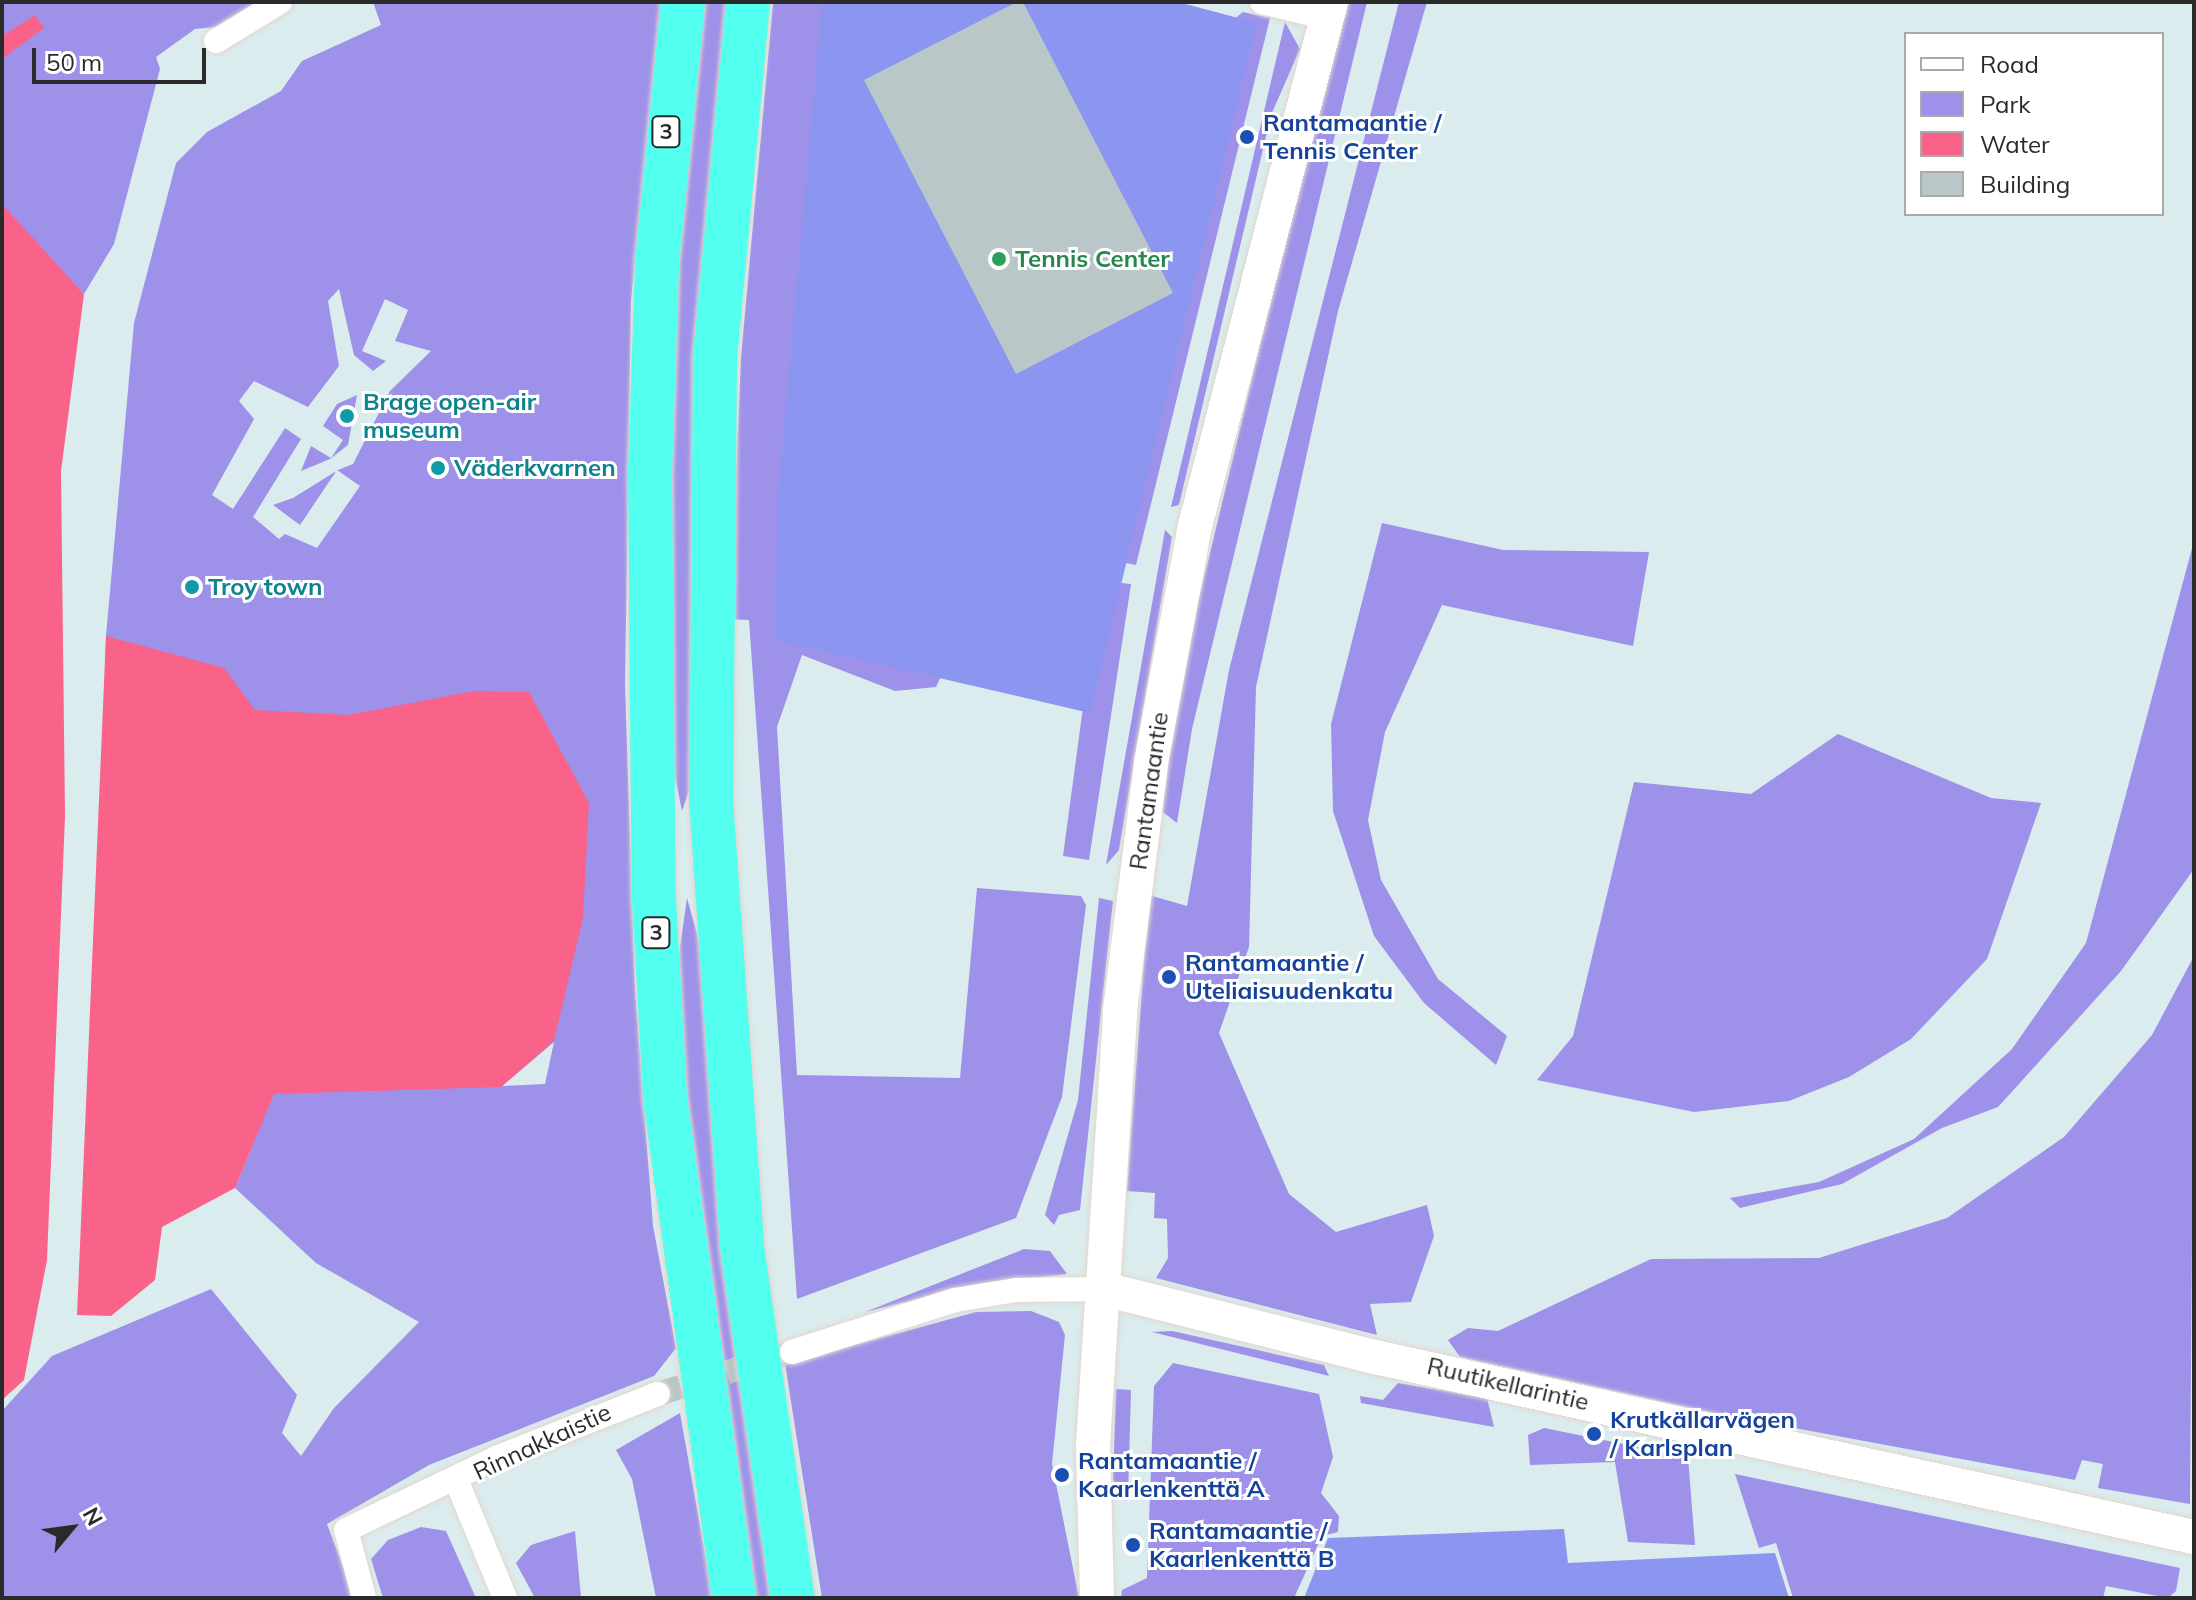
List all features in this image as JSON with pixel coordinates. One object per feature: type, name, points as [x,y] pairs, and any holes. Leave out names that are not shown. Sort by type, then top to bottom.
[{"type":"highway","name":"3","points":[[683,2],[664,152],[655,323],[654,899],[665,1098],[734,1598]]},
{"type":"highway","points":[[748,2],[715,361],[711,800],[742,1246],[793,1598]]},
{"type":"main road","name":"Rantamaantie","points":[[1097,1598],[1093,1445],[1120,1010],[1171,643],[1288,149],[1329,10]]},
{"type":"main road","name":"Ruutikellarintie","points":[[1104,1289],[1375,1357],[2194,1537]]},
{"type":"street","points":[[216,41],[280,2]]},
{"type":"street","points":[[1262,2],[1329,10]]},
{"type":"street","points":[[792,1352],[955,1300],[1016,1290],[1104,1289]]},
{"type":"street","name":"Rinnakkaistie","points":[[505,1598],[457,1482],[496,1458],[658,1394]]},
{"type":"street","points":[[364,1598],[346,1530],[457,1482]]},
{"type":"green space","points":[[2,2],[262,2],[216,27],[195,29],[156,57],[160,69],[114,244],[84,294],[51,259],[2,250]]},
{"type":"green space","points":[[373,2],[662,2],[631,301],[625,685],[635,988],[653,1226],[676,1348],[654,1376],[429,1465],[327,1524],[355,1598],[2,1598],[2,1411],[52,1356],[211,1289],[297,1395],[282,1433],[301,1456],[334,1408],[419,1322],[316,1263],[235,1188],[254,1142],[100,850],[106,636],[134,323],[176,163],[207,132],[281,91],[302,61],[381,25]],"holes":[[[339,289],[354,355],[373,371],[386,361],[362,351],[385,299],[408,310],[395,341],[431,351],[390,391],[353,464],[337,470],[360,486],[317,548],[285,534],[279,539],[253,517],[301,439],[285,428],[233,509],[212,495],[254,419],[239,401],[254,381],[308,407],[339,366],[328,301]],[[554,1042],[545,1084],[502,1086]]]},
{"type":"green space","points":[[699,2],[729,2],[693,779],[682,811],[668,742],[666,441]]},
{"type":"green space","points":[[773,2],[873,2],[953,651],[936,687],[895,691],[802,655],[777,727],[797,1075],[960,1078],[977,888],[1081,896],[1086,905],[1062,1097],[1016,1218],[797,1299],[749,620],[730,619],[741,357]]},
{"type":"green space","points":[[1343,2],[1367,2],[1192,729],[1177,823],[1159,809],[1187,648]]},
{"type":"green space","points":[[1399,2],[1427,2],[1338,311],[1256,687],[1249,947],[1219,1033],[1289,1194],[1336,1232],[1427,1205],[1434,1236],[1411,1302],[1370,1304],[1377,1335],[1156,1278],[1168,1258],[1167,1219],[1154,1218],[1155,1193],[1127,1191],[1149,895],[1187,906],[1229,670]]},
{"type":"green space","points":[[1243,12],[1270,18],[1136,565],[1105,559],[1233,20]]},
{"type":"green space","points":[[1285,22],[1300,49],[1271,115],[1179,505],[1171,507]]},
{"type":"green space","points":[[357,395],[348,445],[330,459],[301,471],[311,446],[331,458],[343,440],[323,426],[337,404]]},
{"type":"green space","points":[[336,471],[300,525],[273,505],[293,498]]},
{"type":"green space","points":[[1382,523],[1503,550],[1649,552],[1633,646],[1442,605],[1385,732],[1368,820],[1381,880],[1438,979],[1507,1036],[1496,1065],[1424,1003],[1374,936],[1333,811],[1331,724]]},
{"type":"green space","points":[[1165,530],[1172,537],[1119,850],[1106,865]]},
{"type":"green space","points":[[2194,541],[2194,869],[2121,971],[1998,1107],[1942,1128],[1842,1184],[1740,1208],[1730,1198],[1819,1182],[1914,1139],[2012,1049],[2086,943]]},
{"type":"green space","points":[[1100,581],[1131,584],[1089,860],[1063,856]]},
{"type":"green space","points":[[1838,734],[1991,798],[2041,803],[1987,959],[1911,1039],[1849,1077],[1789,1101],[1694,1112],[1537,1080],[1573,1036],[1634,782],[1751,794]]},
{"type":"green space","points":[[687,898],[699,941],[778,1598],[752,1598],[698,1243],[675,983]]},
{"type":"green space","points":[[1099,898],[1113,901],[1080,1210],[1059,1215],[1054,1225],[1045,1215],[1078,1100]]},
{"type":"green space","points":[[2194,956],[2190,1504],[2098,1488],[2103,1464],[2082,1460],[2075,1480],[1719,1414],[1460,1357],[1448,1340],[1468,1328],[1498,1331],[1651,1259],[1819,1258],[1947,1218],[2064,1137],[2152,1035]]},
{"type":"green space","points":[[1024,1249],[1050,1251],[1067,1274],[982,1283],[865,1312]]},
{"type":"green space","points":[[1031,1311],[1059,1322],[1065,1335],[1052,1464],[1079,1598],[822,1598],[785,1364],[976,1312]]},
{"type":"green space","points":[[1172,1331],[1324,1365],[1329,1376],[1152,1332]]},
{"type":"green space","points":[[1173,1363],[1319,1394],[1333,1457],[1321,1493],[1339,1516],[1338,1532],[1322,1536],[1294,1598],[1121,1598],[1122,1590],[1147,1578],[1154,1386]]},
{"type":"green space","points":[[1398,1383],[1487,1398],[1494,1427],[1361,1403],[1360,1396],[1383,1400]]},
{"type":"green space","points":[[1116,1389],[1131,1390],[1128,1497],[1119,1497],[1113,1479]]},
{"type":"green space","points":[[680,1413],[713,1598],[656,1598],[632,1479],[616,1450]]},
{"type":"green space","points":[[1544,1428],[1688,1457],[1695,1545],[1628,1542],[1615,1462],[1530,1465],[1528,1435]]},
{"type":"green space","points":[[1735,1474],[2180,1568],[2176,1591],[2168,1598],[2106,1586],[2103,1598],[1793,1598],[1776,1543],[1759,1548]]},
{"type":"green space","points":[[421,1527],[446,1531],[476,1598],[383,1598],[371,1559],[388,1540]]},
{"type":"green space","points":[[575,1531],[581,1598],[535,1598],[516,1563],[531,1545]]},
{"type":"shaded area","name":"Tennis Center","points":[[822,2],[1178,2],[1257,23],[1090,713],[775,640],[778,496]]},
{"type":"shaded area","points":[[1564,1529],[1568,1563],[1775,1553],[1789,1598],[1304,1598],[1328,1538]]},
{"type":"water","points":[[35,15],[44,28],[2,59],[2,36]]},
{"type":"water","points":[[2,204],[84,294],[61,471],[65,816],[47,1260],[24,1380],[2,1400]]},
{"type":"water","points":[[106,636],[224,668],[255,710],[348,715],[475,691],[529,692],[589,803],[583,918],[554,1041],[501,1087],[274,1094],[235,1188],[162,1227],[155,1280],[111,1316],[77,1315]]},
{"type":"building","name":"Tennis Center","points":[[1017,2],[1023,2],[1173,293],[1016,374],[864,80]]},
{"type":"tunnel","points":[[658,1394],[792,1352]]},
{"type":"place","name":"Rantamaantie / Tennis Center","points":[[1247,137]]},
{"type":"place","name":"Tennis Center","points":[[999,259]]},
{"type":"place","name":"Brage open-air museum","points":[[347,416]]},
{"type":"place","name":"Väderkvarnen","points":[[438,468]]},
{"type":"place","name":"Troy town","points":[[192,587]]},
{"type":"place","name":"Rantamaantie / Uteliaisuudenkatu","points":[[1169,977]]},
{"type":"place","name":"Krutkällarvägen / Karlsplan","points":[[1594,1434]]},
{"type":"place","name":"Rantamaantie / Kaarlenkenttä A","points":[[1062,1475]]},
{"type":"place","name":"Rantamaantie / Kaarlenkenttä B","points":[[1133,1545]]}]
